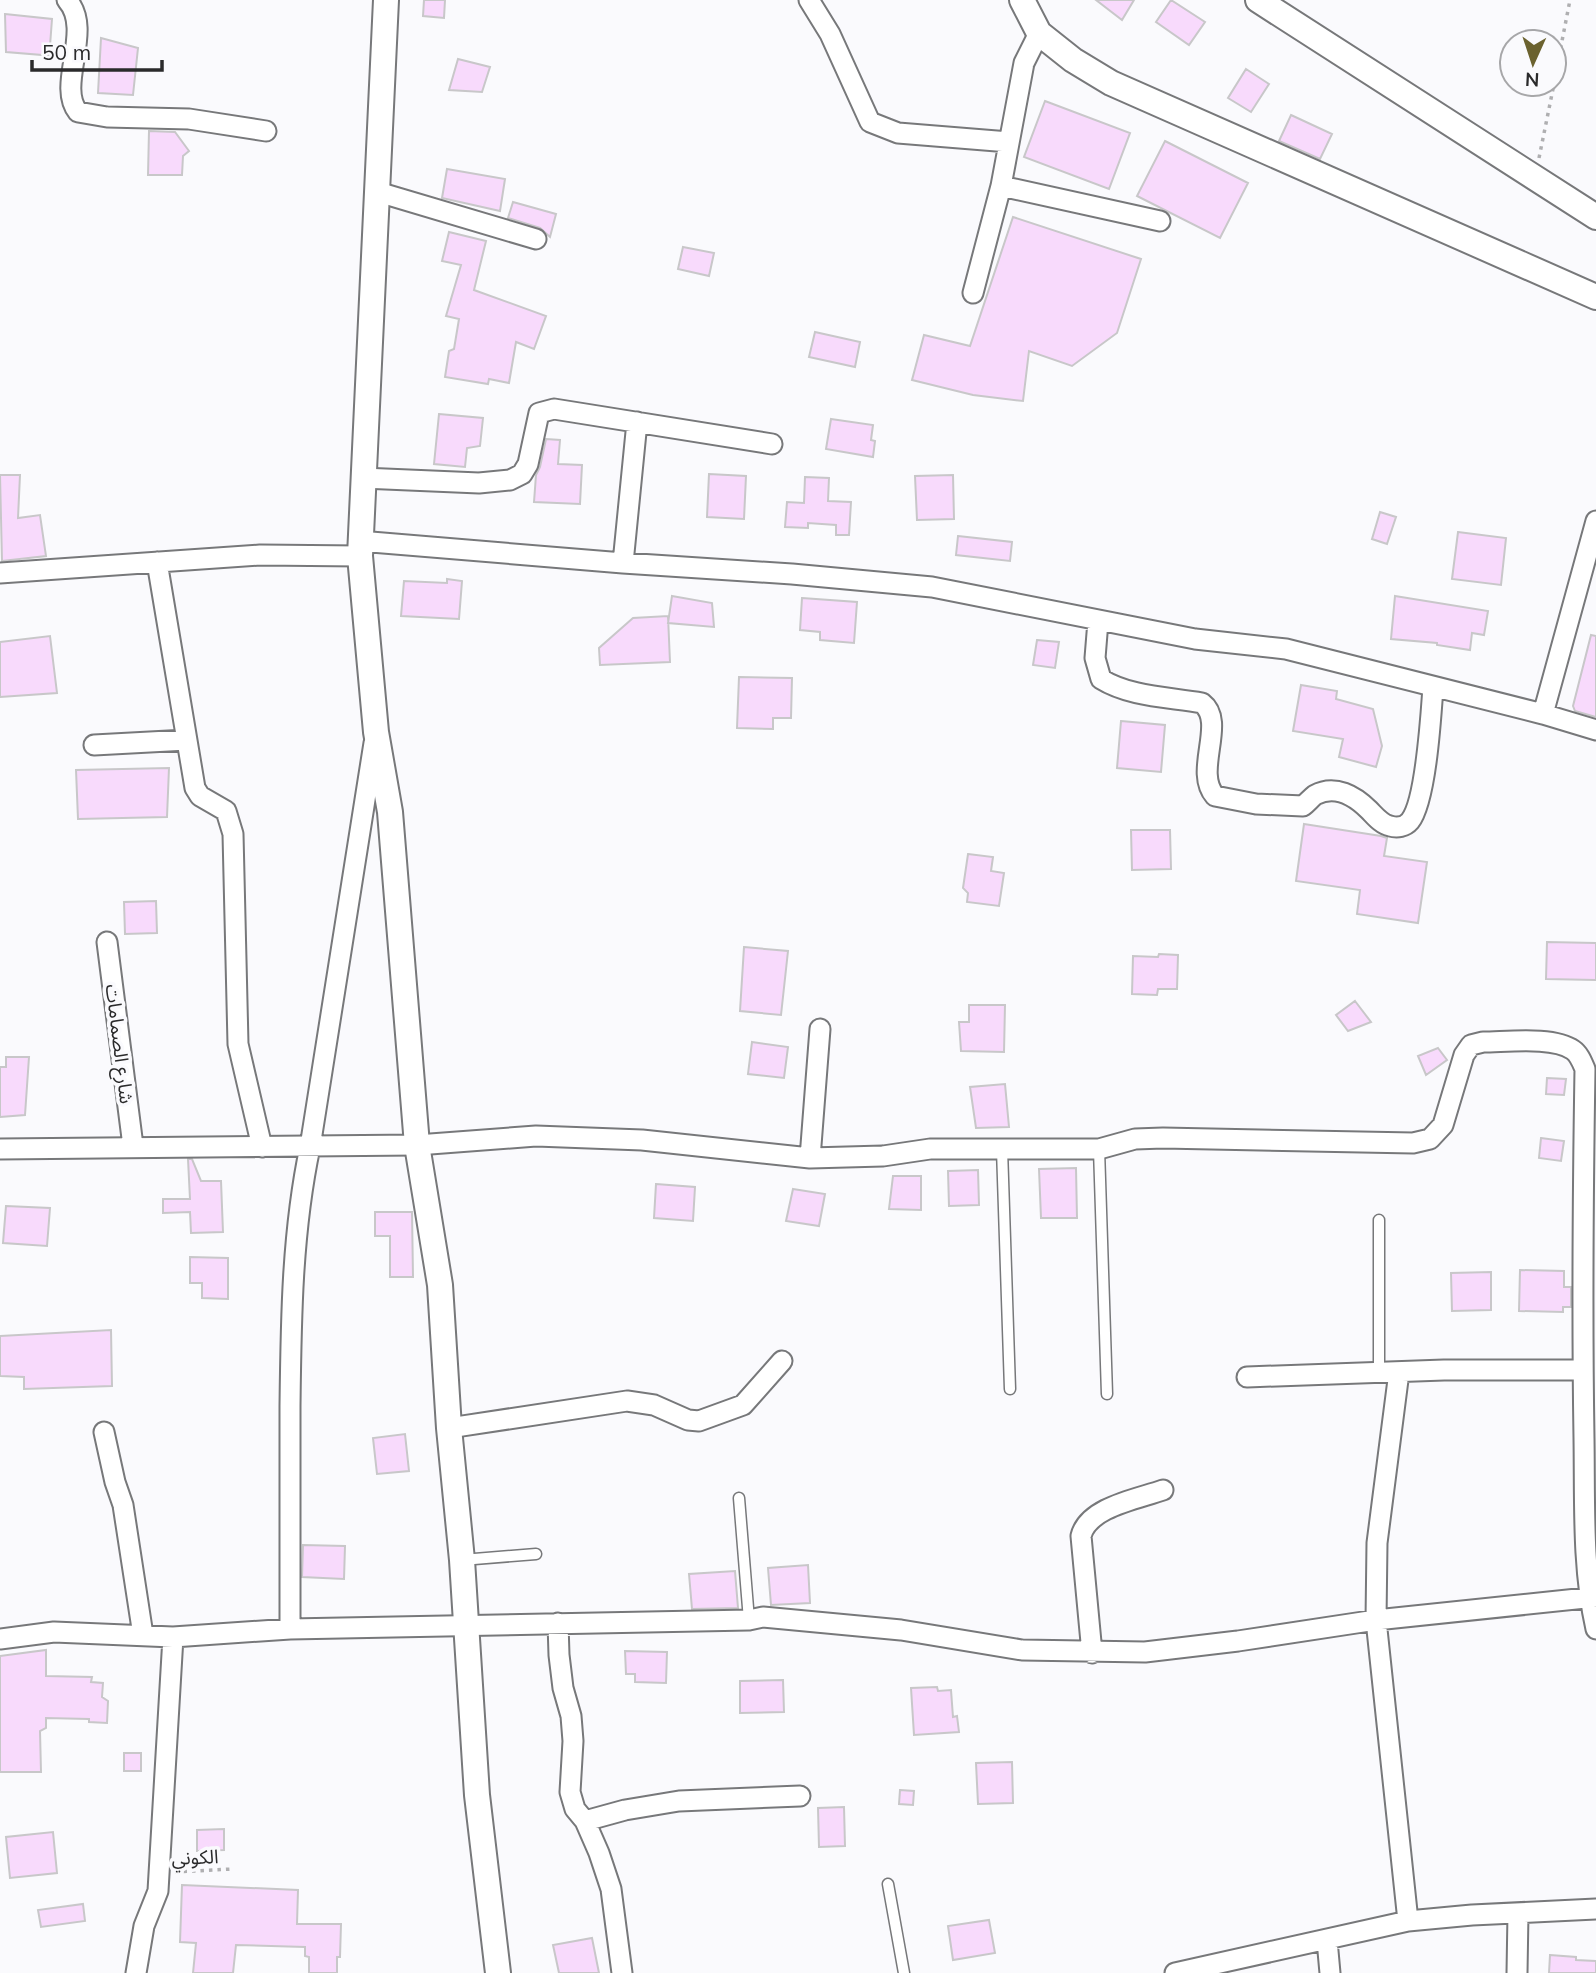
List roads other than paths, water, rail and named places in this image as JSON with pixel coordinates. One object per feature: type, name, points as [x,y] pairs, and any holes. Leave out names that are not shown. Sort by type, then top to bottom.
[{"type":"street","points":[[67,0],[76,10],[78,29],[72,83],[73,100],[78,112],[107,117],[189,119],[266,131]]},
{"type":"street","points":[[386,0],[359,548],[376,732],[390,812],[417,1145],[440,1285],[477,1796],[498,1973]]},
{"type":"street","points":[[809,0],[830,34],[870,122],[898,133],[1009,142]]},
{"type":"street","points":[[1022,0],[1039,33],[1073,60],[1111,83],[1596,297]]},
{"type":"street","points":[[1258,0],[1596,217]]},
{"type":"street","points":[[973,293],[1001,186],[1024,63],[1039,33]]},
{"type":"street","points":[[1001,186],[1160,221]]},
{"type":"street","points":[[378,192],[536,239]]},
{"type":"street","points":[[362,478],[501,482],[522,474],[528,464],[537,419],[545,410],[568,411],[772,444]]},
{"type":"street","points":[[623,563],[636,422]]},
{"type":"street","points":[[1543,714],[1596,521]]},
{"type":"street","points":[[0,573],[359,548],[792,574],[932,587],[1195,639],[1286,649],[1596,730]]},
{"type":"street","points":[[157,562],[195,788],[200,796],[226,811],[233,834],[238,1044],[261,1147]]},
{"type":"street","points":[[1098,621],[1095,658],[1101,679],[1135,692],[1202,703],[1208,708],[1211,722],[1206,782],[1215,796],[1233,801],[1303,806],[1315,795],[1335,791],[1356,799],[1382,823],[1395,827],[1408,824],[1416,807],[1426,762],[1433,687]]},
{"type":"street","points":[[290,1629],[291,1320],[300,1199],[376,732]]},
{"type":"street","points":[[94,745],[187,740]]},
{"type":"street","name":"شارع الصمامات","points":[[107,942],[133,1146]]},
{"type":"street","points":[[810,1158],[820,1029]]},
{"type":"street","points":[[0,1149],[417,1145],[536,1136],[642,1140],[810,1158],[883,1156],[930,1149],[1099,1149],[1135,1139],[1163,1138],[1395,1143],[1430,1139],[1443,1125],[1464,1055],[1471,1045],[1483,1042],[1558,1044],[1573,1050],[1585,1069],[1592,1597],[1596,1629]]},
{"type":"street","points":[[1247,1377],[1399,1372],[1588,1359]]},
{"type":"street","points":[[449,1429],[626,1401],[654,1405],[688,1420],[699,1421],[743,1405],[782,1361]]},
{"type":"street","points":[[1399,1372],[1377,1543],[1376,1619],[1408,1921]]},
{"type":"street","points":[[104,1432],[123,1505],[143,1635]]},
{"type":"street","points":[[1092,1653],[1081,1536],[1083,1530],[1099,1512],[1163,1490]]},
{"type":"street","points":[[0,1639],[54,1632],[173,1636],[290,1629],[749,1620],[762,1617],[901,1630],[1022,1650],[1145,1652],[1238,1641],[1376,1619],[1592,1597]]},
{"type":"street","points":[[558,1623],[561,1677],[571,1716],[573,1741],[570,1792],[575,1809],[585,1821],[599,1853],[611,1889],[622,1973]]},
{"type":"street","points":[[135,1973],[144,1926],[157,1897],[173,1636]]},
{"type":"street","points":[[585,1821],[625,1810],[680,1801],[800,1796]]},
{"type":"street","points":[[1175,1973],[1408,1921],[1596,1909]]},
{"type":"street","points":[[1517,1973],[1518,1913]]},
{"type":"street","points":[[1327,1940],[1330,1973]]},
{"type":"lane","points":[[1002,1148],[1010,1390]]},
{"type":"lane","points":[[1099,1149],[1107,1394]]},
{"type":"lane","points":[[1379,1220],[1379,1373]]},
{"type":"lane","points":[[739,1498],[749,1620]]},
{"type":"lane","points":[[462,1560],[536,1554]]},
{"type":"lane","points":[[888,1884],[904,1973]]}]
